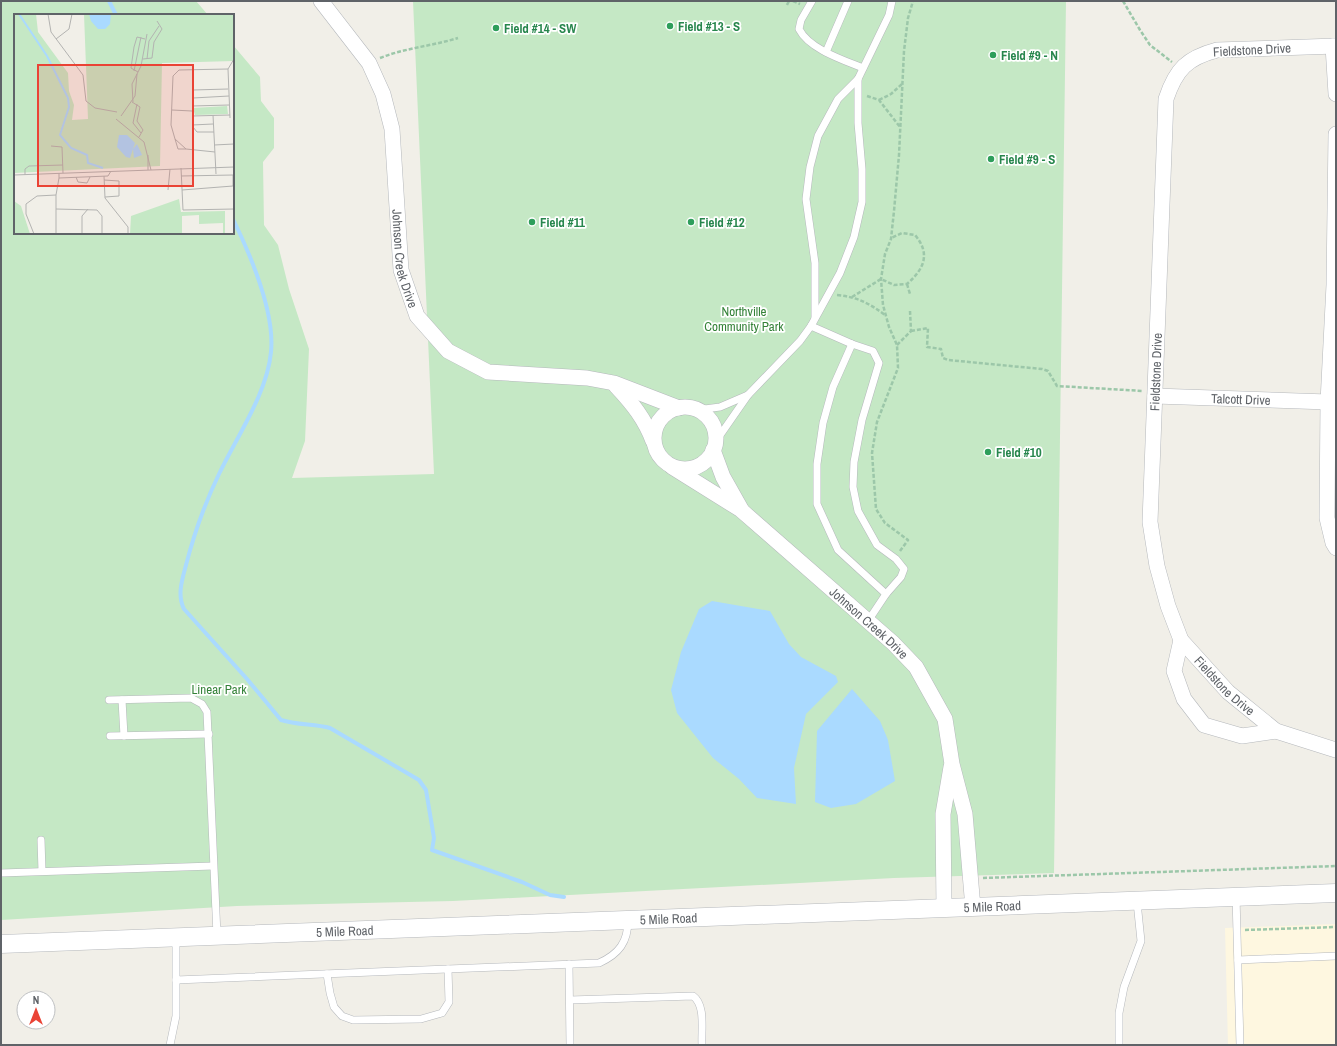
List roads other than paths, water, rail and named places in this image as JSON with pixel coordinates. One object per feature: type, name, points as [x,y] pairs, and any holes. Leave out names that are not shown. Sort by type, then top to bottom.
[{"type":"street","name":"Johnson Creek Drive","points":[[321,1],[369,65],[383,94],[392,129],[401,270],[417,316],[448,351],[488,372],[587,378],[614,383],[679,408]]},
{"type":"street","name":"Fieldstone Drive","points":[[1335,46],[1217,50],[1188,61],[1180,70],[1170,86],[1166,99],[1150,522],[1157,566],[1168,606],[1181,640],[1228,692],[1276,731],[1336,750]]},
{"type":"street","points":[[1335,46],[1336,94]]},
{"type":"street","points":[[1336,134],[1333,356],[1328,402],[1332,443],[1333,543],[1336,548]]},
{"type":"street","points":[[614,383],[635,406],[648,427],[654,444],[658,453],[664,461],[672,466],[681,469],[691,469],[701,465],[708,459],[715,446],[715,432],[705,415],[697,410],[679,408],[670,411],[662,417],[654,434],[654,444]]},
{"type":"street","name":"Talcott Drive","points":[[1155,394],[1328,402]]},
{"type":"street","name":"Johnson Creek Drive","points":[[715,446],[723,478],[741,510]]},
{"type":"street","name":"Johnson Creek Drive","points":[[672,466],[741,510],[868,621],[916,667],[945,719],[952,764],[965,814],[973,908]]},
{"type":"street","points":[[1181,640],[1174,671],[1184,699],[1204,725],[1242,736],[1276,731]]},
{"type":"street","name":"Johnson Creek Drive","points":[[944,909],[943,814],[952,764]]},
{"type":"street","name":"5 Mile Road","points":[[1,944],[973,908],[1137,899],[1336,893]]},
{"type":"lane","points":[[812,1],[801,20],[799,30],[804,38],[826,52],[863,68]]},
{"type":"lane","points":[[826,52],[848,1]]},
{"type":"lane","points":[[813,323],[815,263],[806,199],[810,167],[818,136],[838,99],[858,79],[888,15],[892,1]]},
{"type":"lane","points":[[715,446],[748,395],[800,340],[813,323],[840,273],[854,237],[862,202],[862,169],[858,123],[858,79]]},
{"type":"lane","points":[[813,323],[852,344],[873,351],[879,363],[862,420],[854,462],[854,487],[858,511],[877,545],[896,558],[904,569],[901,577],[886,594],[868,621]]},
{"type":"lane","points":[[852,344],[833,386],[823,424],[817,464],[817,504],[838,550],[886,594]]},
{"type":"lane","points":[[697,410],[720,407],[748,395]]},
{"type":"lane","points":[[109,700],[191,698],[202,704],[207,712],[217,935]]},
{"type":"lane","points":[[122,700],[124,736]]},
{"type":"lane","points":[[110,736],[209,734]]},
{"type":"lane","points":[[41,840],[42,872]]},
{"type":"lane","points":[[1,873],[213,866]]},
{"type":"lane","points":[[1236,896],[1240,1045]]},
{"type":"lane","points":[[1119,1045],[1119,1013],[1124,987],[1141,941],[1137,899]]},
{"type":"lane","points":[[176,980],[599,963],[610,958],[623,944],[628,933],[628,920]]},
{"type":"lane","points":[[170,1045],[176,1016],[176,937]]},
{"type":"lane","points":[[1238,960],[1336,956]]},
{"type":"lane","points":[[569,964],[570,1045]]},
{"type":"lane","points":[[327,974],[330,994],[334,1007],[342,1016],[353,1020],[420,1019],[442,1013],[449,1002],[448,969]]},
{"type":"lane","points":[[570,1000],[693,996],[698,1000],[701,1008],[702,1045]]},
{"type":"water","points":[[712,601],[770,611],[789,644],[801,657],[836,676],[838,682],[806,714],[794,768],[796,804],[757,798],[739,779],[713,758],[677,713],[671,690],[681,652],[699,609]]},
{"type":"water","points":[[852,689],[880,721],[888,740],[895,781],[856,804],[831,808],[815,802],[817,731]]},
{"type":"waterway","points":[[109,1],[116,14]]},
{"type":"waterway","points":[[234,221],[247,249],[260,284],[269,319],[271,352],[264,383],[258,399],[219,474],[196,530],[181,587],[181,598],[184,609],[247,679],[281,720],[330,728],[419,780],[426,790],[434,838],[432,850],[522,882],[550,895],[564,897]]},
{"type":"place","name":"Field #13 - S","points":[[670,26]]},
{"type":"place","name":"Field #14 - SW","points":[[496,28]]},
{"type":"place","name":"Field #9 - N","points":[[993,55]]},
{"type":"place","name":"Field #9 - S","points":[[991,159]]},
{"type":"place","name":"Field #11","points":[[532,222]]},
{"type":"place","name":"Field #12","points":[[691,222]]},
{"type":"place","name":"Field #10","points":[[988,452]]},
{"type":"park label","name":"Northville Community Park","points":[[744,318]]},
{"type":"park label","name":"Linear Park","points":[[219,689]]}]
